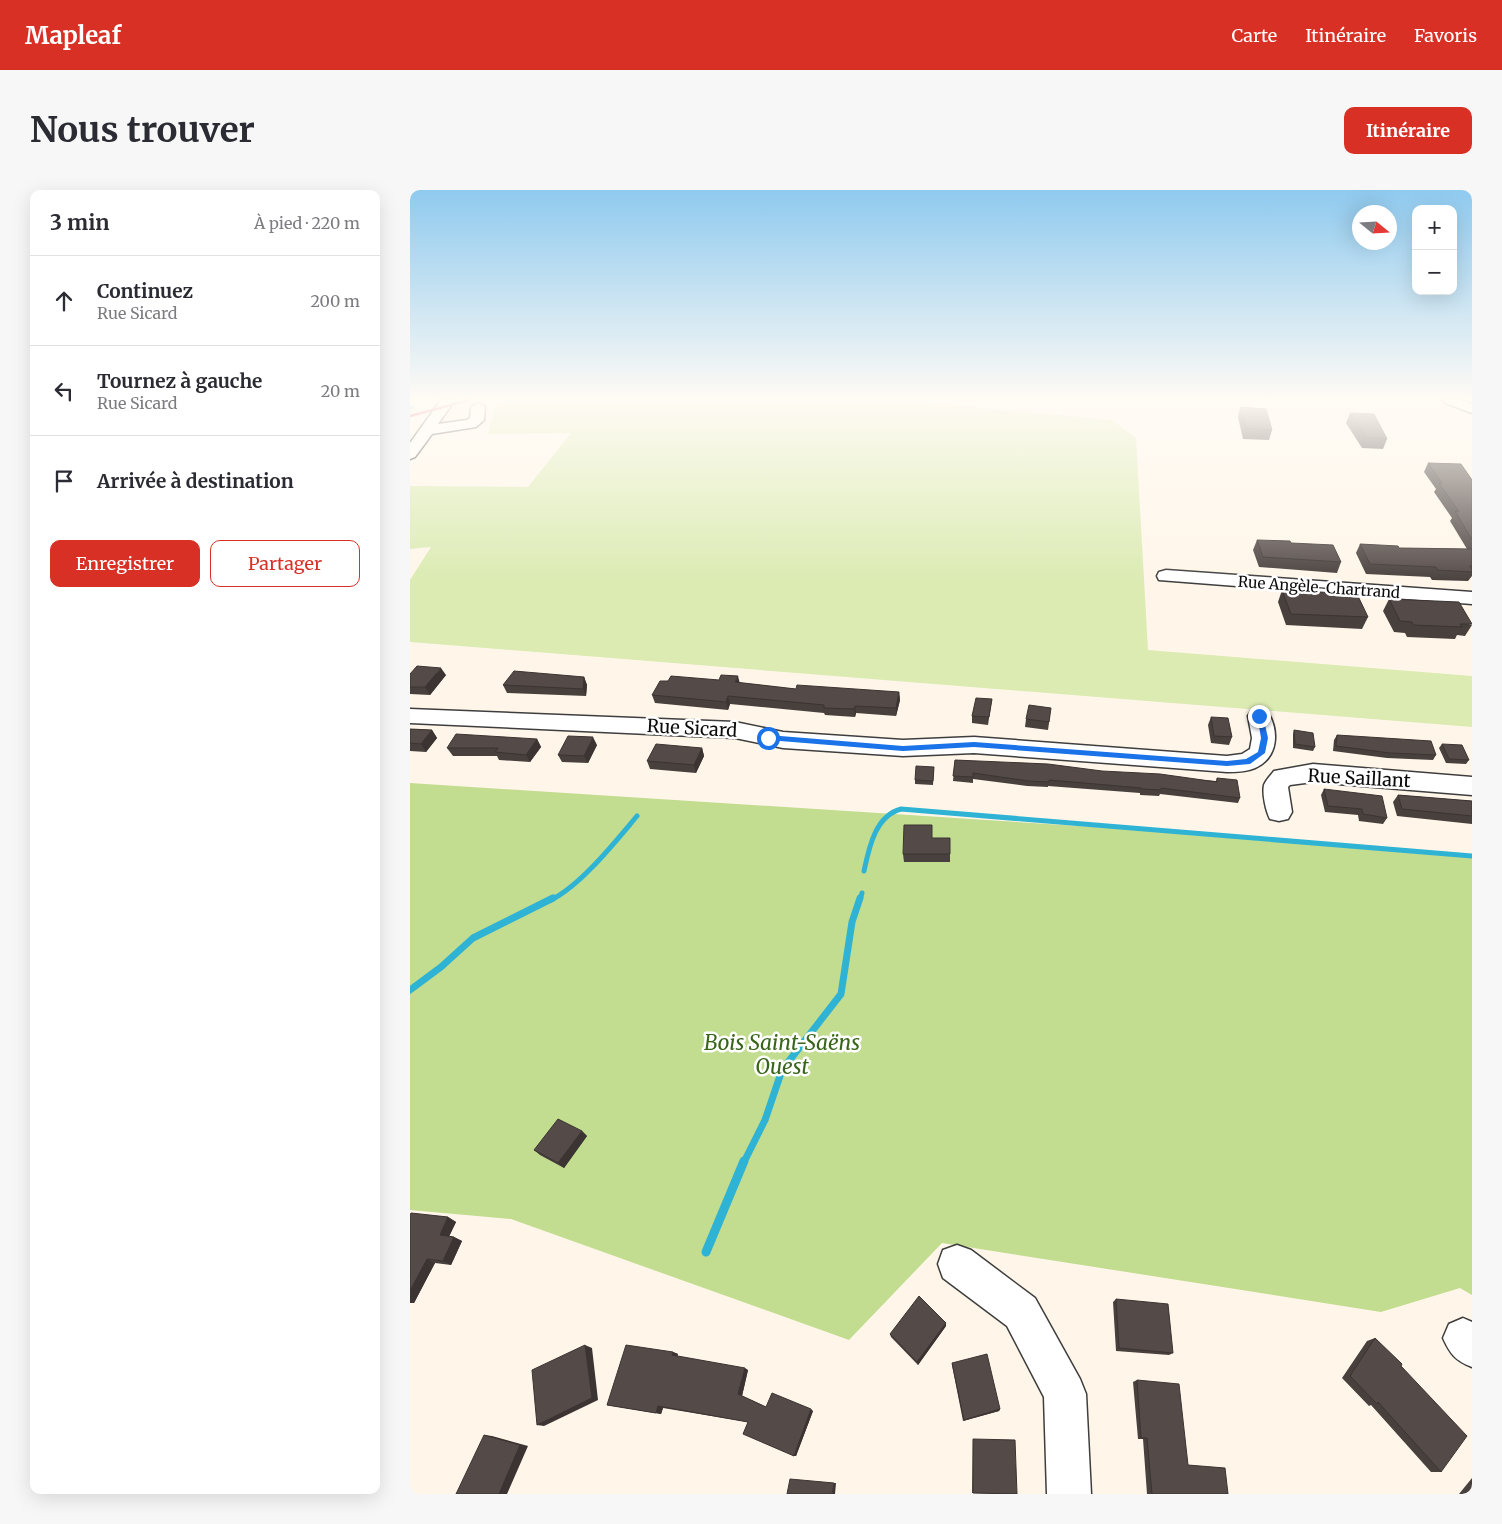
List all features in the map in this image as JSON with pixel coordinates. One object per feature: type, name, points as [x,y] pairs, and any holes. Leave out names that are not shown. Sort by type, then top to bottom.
[{"type":"street","name":"Rue Angèle-Chartrand","points":[[1166,576],[1472,598]]},
{"type":"street","name":"Rue Sicard","points":[[410,716],[735,730],[783,740],[903,748],[974,744],[1227,764],[1247,762],[1261,753],[1264,738],[1259,716]]},
{"type":"street","name":"Rue Saillant","points":[[1279,812],[1276,786],[1283,777],[1313,773],[1472,786]]},
{"type":"street","points":[[957,1264],[1021,1312],[1065,1394],[1069,1494]]},
{"type":"green space","points":[[549,461],[1137,461],[1148,650],[1472,676],[1472,727],[410,642],[410,580],[431,547],[410,549],[410,486],[528,487]]},
{"type":"green space","name":"Bois Saint-Saëns Ouest","points":[[410,783],[1267,838],[1472,855],[1472,1295],[1460,1288],[1381,1312],[942,1243],[849,1340],[511,1219],[410,1210]]},
{"type":"building","points":[[1428,463],[1461,464],[1472,480],[1472,540],[1455,511],[1459,512]]},
{"type":"building","points":[[1257,540],[1333,545],[1341,562],[1263,557]]},
{"type":"building","points":[[1360,544],[1398,546],[1399,548],[1472,549],[1472,566],[1470,566],[1472,572],[1437,570],[1436,567],[1370,564]]},
{"type":"building","points":[[1282,590],[1357,594],[1368,617],[1291,614]]},
{"type":"building","points":[[1389,599],[1459,602],[1472,624],[1460,624],[1462,627],[1413,625],[1412,622],[1400,621]]},
{"type":"building","points":[[417,666],[441,668],[425,687],[410,687],[410,674]]},
{"type":"building","points":[[514,671],[584,677],[583,689],[503,685]]},
{"type":"building","points":[[721,675],[738,676],[735,682],[796,689],[797,685],[899,692],[896,708],[855,706],[854,709],[824,708],[824,705],[728,696],[726,702],[652,695],[660,681],[668,681],[671,676],[719,680]]},
{"type":"building","points":[[976,698],[992,699],[989,717],[972,716]]},
{"type":"building","points":[[1029,705],[1051,708],[1049,722],[1026,719]]},
{"type":"building","points":[[1211,717],[1228,718],[1232,737],[1214,736]]},
{"type":"building","points":[[410,729],[432,730],[421,744],[410,743]]},
{"type":"building","points":[[1294,730],[1313,733],[1315,747],[1295,744]]},
{"type":"building","points":[[456,734],[537,739],[526,755],[495,752],[498,748],[447,748]]},
{"type":"building","points":[[1337,735],[1431,741],[1436,755],[1390,753],[1336,746]]},
{"type":"building","points":[[568,736],[593,737],[584,756],[558,755]]},
{"type":"building","points":[[656,744],[702,748],[694,765],[647,761]]},
{"type":"building","points":[[1442,744],[1462,745],[1469,760],[1449,759]]},
{"type":"building","points":[[955,760],[1048,764],[1102,771],[1160,774],[1217,782],[1217,778],[1237,780],[1240,798],[1161,788],[1161,790],[1142,789],[1049,780],[1049,782],[1028,781],[973,773],[973,777],[953,776]]},
{"type":"building","points":[[916,766],[934,767],[933,781],[915,780]]},
{"type":"building","points":[[1324,789],[1382,796],[1387,818],[1363,814],[1362,809],[1328,806]]},
{"type":"building","points":[[1398,795],[1472,801],[1472,816],[1402,809]]},
{"type":"building","points":[[904,825],[932,825],[932,838],[950,838],[950,854],[903,854]]},
{"type":"building","points":[[558,1119],[582,1131],[558,1163],[534,1150]]},
{"type":"building","points":[[411,1213],[448,1217],[440,1235],[454,1237],[443,1261],[427,1259],[410,1291],[410,1215]]},
{"type":"building","points":[[919,1296],[946,1323],[917,1362],[890,1334]]},
{"type":"building","points":[[1116,1299],[1168,1304],[1173,1353],[1119,1348]]},
{"type":"building","points":[[1375,1338],[1402,1364],[1401,1366],[1467,1436],[1441,1472],[1378,1402],[1377,1404],[1350,1376]]},
{"type":"building","points":[[585,1345],[592,1398],[537,1425],[532,1370]]},
{"type":"building","points":[[626,1345],[673,1352],[672,1355],[745,1368],[738,1394],[766,1407],[772,1393],[811,1409],[794,1456],[743,1434],[748,1422],[658,1406],[656,1413],[607,1405]]},
{"type":"building","points":[[987,1354],[1000,1409],[964,1420],[952,1363]]},
{"type":"building","points":[[1137,1380],[1179,1384],[1188,1465],[1225,1468],[1228,1494],[1152,1494],[1147,1438],[1141,1438]]},
{"type":"building","points":[[484,1435],[520,1445],[499,1494],[456,1494]]},
{"type":"building","points":[[973,1439],[1015,1440],[1017,1494],[973,1493]]},
{"type":"building","points":[[790,1479],[834,1483],[832,1494],[787,1494]]},
{"type":"waterway","points":[[864,871],[871,843],[879,826],[885,818],[901,809],[1472,856]]},
{"type":"waterway","points":[[551,900],[586,874],[637,816]]},
{"type":"waterway","points":[[860,900],[862,893]]},
{"type":"waterway","points":[[410,990],[441,967],[473,938],[553,898]]},
{"type":"waterway","points":[[744,1162],[765,1120],[782,1070],[841,994],[852,922],[860,898]]},
{"type":"waterway","points":[[706,1252],[744,1161]]},
{"type":"route","points":[[768,738],[903,748],[974,744],[1227,764],[1247,762],[1261,753],[1264,738],[1259,716]]}]
